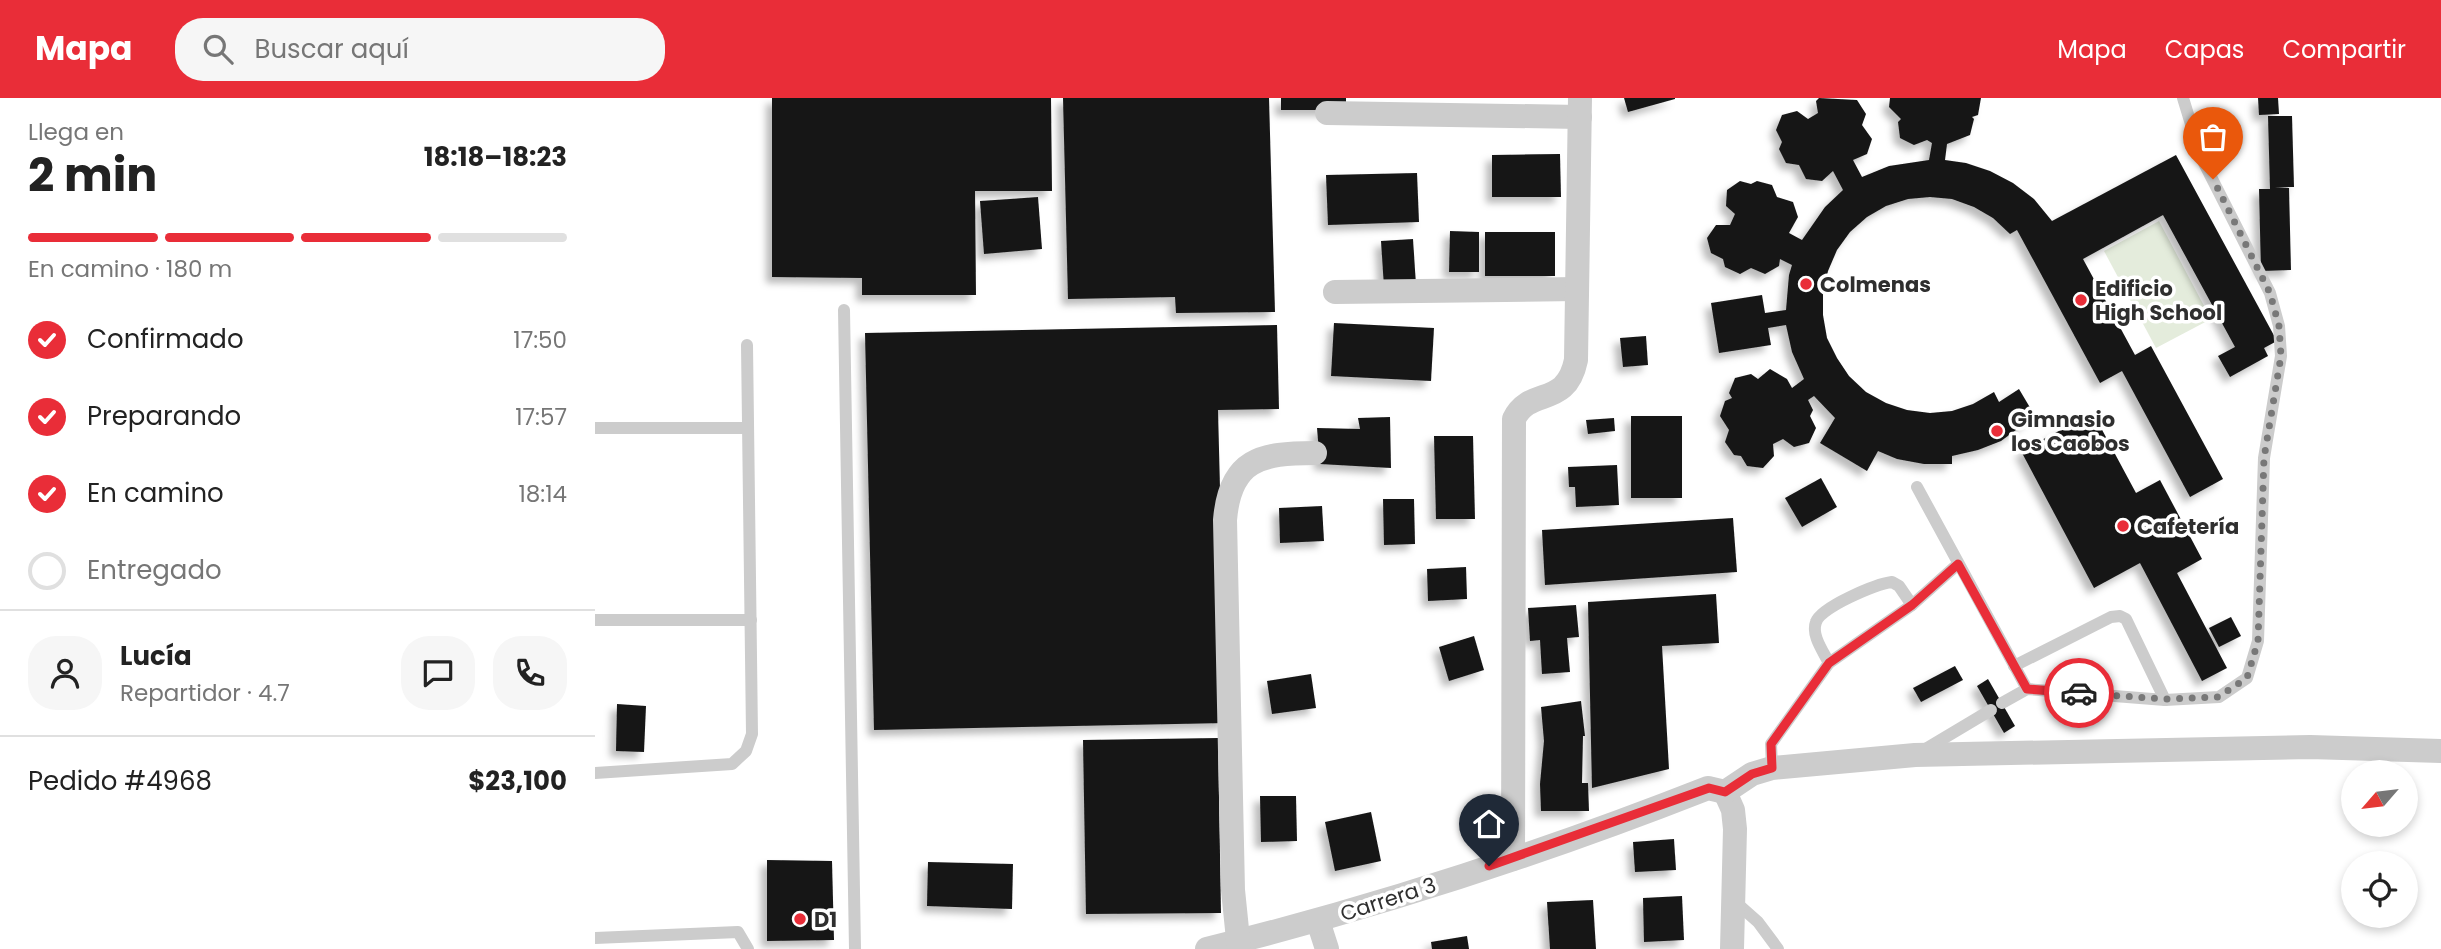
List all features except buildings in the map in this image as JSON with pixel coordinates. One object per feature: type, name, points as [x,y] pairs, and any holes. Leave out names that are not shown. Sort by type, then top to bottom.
[{"type":"street","points":[[1328,113],[1580,108],[1574,371],[1565,386],[1553,395],[1529,402],[1518,410],[1514,419],[1513,859]]},
{"type":"street","points":[[1335,292],[1577,289]]},
{"type":"street","points":[[1238,945],[1232,876],[1225,520],[1227,499],[1242,470],[1254,460],[1271,455],[1315,453]]},
{"type":"street","points":[[1732,949],[1735,829],[1733,810],[1725,792],[1752,774],[1772,768],[1915,755],[2310,747],[2441,751]]},
{"type":"street","name":"Carrera 3","points":[[1207,949],[1238,945],[1513,859],[1709,788],[1725,792]]},
{"type":"street","points":[[1318,921],[1327,949]]},
{"type":"lane","points":[[1915,755],[2027,689],[2165,699],[2218,697],[2247,678],[2258,641],[2264,458],[2281,356],[2279,326],[2270,293],[2201,157],[2183,98]]},
{"type":"lane","points":[[844,310],[855,949]]},
{"type":"lane","points":[[595,773],[732,764],[746,751],[752,734],[747,345]]},
{"type":"lane","points":[[595,428],[748,428]]},
{"type":"lane","points":[[1917,487],[2027,689]]},
{"type":"lane","points":[[1772,768],[1771,744],[1829,663],[1912,605],[1958,564]]},
{"type":"lane","points":[[1829,663],[1815,635],[1816,621],[1824,611],[1880,584],[1892,582],[1899,586],[1912,605]]},
{"type":"lane","points":[[2014,666],[2112,617],[2120,616],[2126,619],[2165,699]]},
{"type":"lane","points":[[595,620],[751,620]]},
{"type":"lane","points":[[1732,899],[1758,922],[1778,949]]},
{"type":"lane","points":[[595,939],[738,932],[748,949]]},
{"type":"green space","points":[[2159,221],[2211,319],[2156,348],[2104,251]]},
{"type":"way so far","points":[[2079,693],[2165,699],[2218,697],[2247,678],[2258,641],[2264,458],[2281,356],[2279,326],[2270,293],[2213,179]]},
{"type":"place","name":"Colmenas","points":[[1806,284]]},
{"type":"place","name":"Edificio High School","points":[[2081,300]]},
{"type":"place","name":"Gimnasio los Caobos","points":[[1997,431]]},
{"type":"place","name":"Cafetería","points":[[2123,526]]},
{"type":"place","name":"D1","points":[[800,919]]},
{"type":"route","points":[[1489,866],[1709,788],[1725,792],[1752,774],[1772,768],[1771,744],[1829,663],[1912,605],[1958,564],[2027,689],[2079,693]]}]
